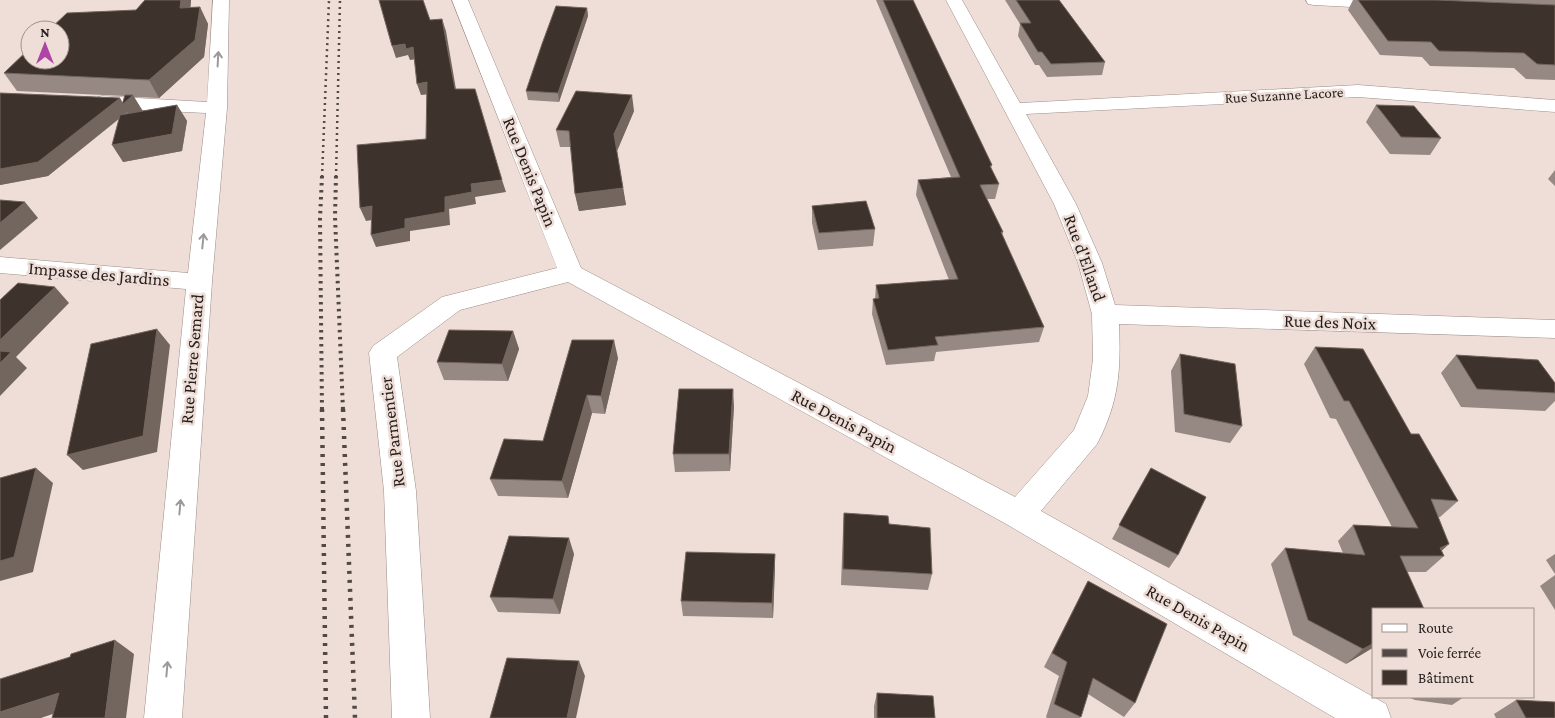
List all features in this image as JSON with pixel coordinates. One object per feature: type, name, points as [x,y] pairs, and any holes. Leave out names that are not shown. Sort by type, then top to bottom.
[{"type":"street","name":"Rue Pierre Semard","points":[[163,718],[199,282],[217,108],[221,0]]},
{"type":"street","name":"Rue Denis Papin","points":[[460,0],[571,273],[1018,515],[1372,718]]},
{"type":"street","name":"Rue d'Elland","points":[[954,0],[1065,204],[1090,263],[1105,314],[1108,359],[1102,396],[1086,436],[1018,515]]},
{"type":"street","points":[[1314,0],[1406,5]]},
{"type":"street","name":"Rue Suzanne Lacore","points":[[1013,109],[1358,91],[1555,106]]},
{"type":"street","points":[[79,101],[217,108]]},
{"type":"street","name":"Impasse des Jardins","points":[[0,265],[199,282]]},
{"type":"street","name":"Rue Parmentier","points":[[411,718],[400,491],[383,353],[451,304],[571,273]]},
{"type":"street","name":"Rue des Noix","points":[[1105,314],[1555,329]]},
{"type":"building","points":[[145,0],[181,0],[180,8],[200,7],[195,40],[149,80],[4,73],[20,58],[20,70],[70,70],[70,20],[60,20],[67,13],[136,10]]},
{"type":"building","points":[[379,0],[423,0],[430,20],[442,19],[455,89],[475,89],[502,180],[471,184],[472,192],[445,197],[445,212],[405,219],[405,228],[371,235],[372,206],[360,208],[357,145],[426,139],[427,82],[417,84],[413,47],[406,49],[405,44],[392,46]]},
{"type":"building","points":[[883,0],[913,0],[992,165],[990,166],[999,184],[980,185],[1003,232],[1001,232],[1044,327],[935,337],[938,345],[888,350],[873,299],[879,298],[876,285],[958,279],[918,180],[960,177]]},
{"type":"building","points":[[1016,0],[1059,0],[1105,62],[1051,64],[1042,52],[1038,52],[1020,23],[1031,23]]},
{"type":"building","points":[[1358,0],[1437,0],[1555,5],[1555,65],[1537,64],[1524,53],[1439,51],[1431,42],[1388,41]]},
{"type":"building","points":[[556,6],[587,8],[558,93],[526,91],[542,44]]},
{"type":"building","points":[[576,91],[632,95],[614,134],[623,188],[575,194],[569,131],[556,130]]},
{"type":"building","points":[[0,93],[120,98],[38,162],[0,169]]},
{"type":"building","points":[[125,95],[133,95],[122,105]]},
{"type":"building","points":[[177,105],[172,134],[112,145],[120,115]]},
{"type":"building","points":[[1376,105],[1414,106],[1441,138],[1401,137]]},
{"type":"building","points":[[0,200],[25,202],[0,223]]},
{"type":"building","points":[[866,201],[875,229],[819,233],[812,206]]},
{"type":"building","points":[[18,283],[55,287],[0,340],[0,300]]},
{"type":"building","points":[[157,329],[143,436],[67,455],[91,344]]},
{"type":"building","points":[[449,330],[513,331],[502,364],[437,362]]},
{"type":"building","points":[[572,340],[614,340],[601,396],[587,395],[562,481],[490,479],[504,439],[543,441]]},
{"type":"building","points":[[1315,347],[1363,349],[1411,434],[1419,434],[1458,501],[1431,499],[1449,544],[1440,548],[1444,556],[1400,556],[1424,608],[1372,608],[1372,644],[1363,649],[1308,620],[1285,548],[1365,555],[1353,525],[1418,528],[1349,401],[1344,401]]},
{"type":"building","points":[[0,351],[11,352],[0,363]]},
{"type":"building","points":[[1180,354],[1235,364],[1242,426],[1184,414]]},
{"type":"building","points":[[1456,355],[1538,360],[1555,383],[1555,393],[1477,389]]},
{"type":"building","points":[[679,389],[733,389],[729,454],[673,454]]},
{"type":"building","points":[[36,468],[14,557],[0,561],[0,478]]},
{"type":"building","points":[[1151,468],[1206,497],[1178,555],[1119,525]]},
{"type":"building","points":[[844,513],[888,516],[889,524],[930,528],[932,574],[843,569]]},
{"type":"building","points":[[509,536],[569,538],[553,599],[490,597]]},
{"type":"building","points":[[686,552],[775,554],[772,603],[681,601]]},
{"type":"building","points":[[1088,581],[1167,624],[1135,703],[1093,678],[1081,717],[1054,704],[1067,662],[1052,653]]},
{"type":"building","points":[[115,640],[105,718],[52,718],[59,693],[0,712],[0,679],[70,657],[71,654]]},
{"type":"building","points":[[507,658],[579,661],[567,718],[490,718]]},
{"type":"building","points":[[877,693],[933,696],[935,718],[877,718]]},
{"type":"building","points":[[1516,700],[1555,702],[1555,718],[1526,718]]},
{"type":"railway","points":[[322,177],[329,0]]},
{"type":"railway","points":[[336,177],[340,0]]},
{"type":"railway","points":[[322,176],[320,219],[322,410]]},
{"type":"railway","points":[[336,176],[335,217],[343,410]]},
{"type":"railway","points":[[322,409],[326,718]]},
{"type":"railway","points":[[343,409],[355,718]]}]
